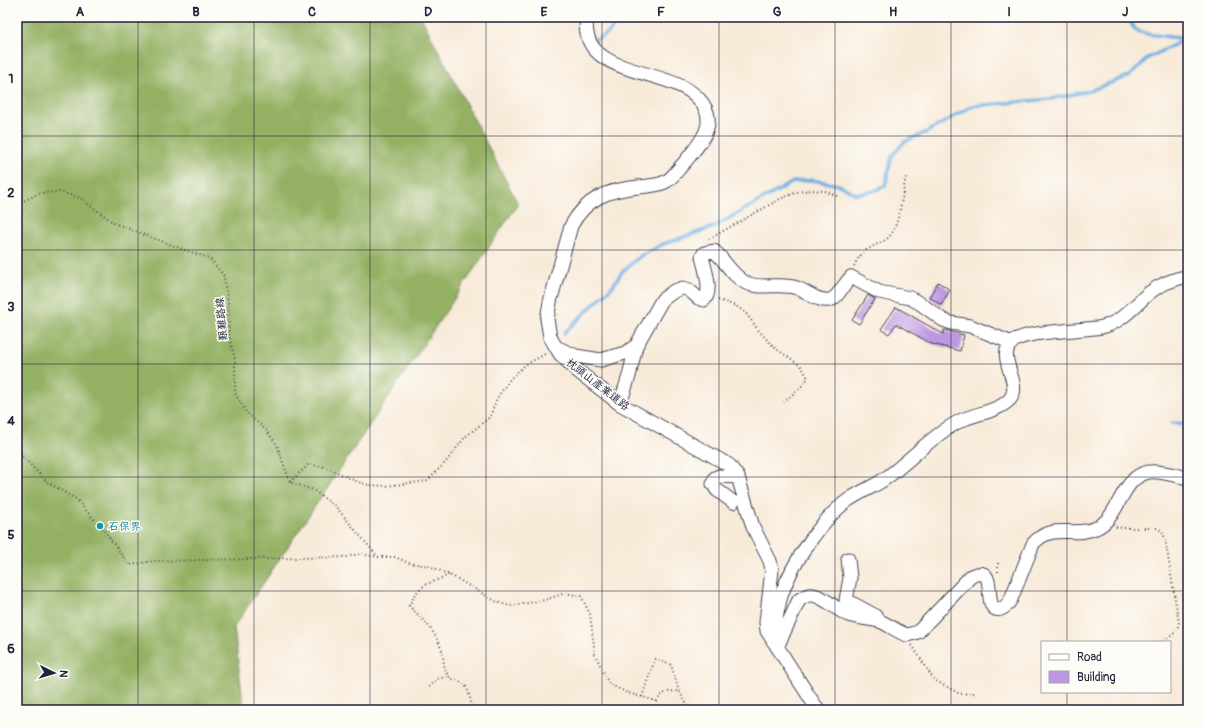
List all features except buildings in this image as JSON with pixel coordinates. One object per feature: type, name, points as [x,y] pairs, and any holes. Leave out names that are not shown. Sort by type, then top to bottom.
[{"type":"street","name":"枕頭山產業道路","points":[[587,17],[586,31],[588,38],[590,44],[600,56],[612,63],[659,77],[688,89],[706,107],[708,125],[700,143],[666,181],[658,185],[617,190],[602,195],[588,204],[577,216],[571,226],[550,302],[547,319],[550,337],[560,354],[575,369],[620,404],[729,465],[738,477],[753,527],[770,560],[772,570],[766,622],[767,631],[819,710]]},
{"type":"street","points":[[620,404],[629,376],[636,346],[662,300],[674,291],[683,288],[690,290],[698,298],[704,300],[708,296],[709,290],[702,257],[706,251],[714,251],[734,276],[747,284],[788,286],[827,300],[834,298],[851,276],[879,292],[910,298],[943,320],[970,326],[1012,343]]},
{"type":"street","points":[[775,644],[776,618],[782,593],[791,572],[808,544],[829,517],[846,502],[887,477],[947,429],[966,418],[996,408],[1007,402],[1012,396],[1014,388],[1013,380],[1006,362],[1008,350],[1012,343],[1022,338],[1042,334],[1103,327],[1114,323],[1150,292],[1168,282],[1188,276]]},
{"type":"street","points":[[556,347],[576,356],[601,360],[625,353],[636,346]]},
{"type":"street","points":[[848,558],[850,578],[846,600],[874,615],[881,622],[906,635],[918,632],[971,576],[977,573],[983,574],[987,577],[991,603],[994,608],[998,610],[1007,606],[1038,538],[1058,531],[1076,532],[1096,529],[1113,514],[1125,490],[1132,481],[1142,474],[1150,471],[1188,478]]},
{"type":"street","points":[[733,502],[717,490],[713,484],[715,478],[719,476],[738,477]]},
{"type":"street","points":[[775,644],[799,600],[806,596],[818,597],[848,615],[881,622]]},
{"type":"path","points":[[851,276],[854,264],[861,254],[868,248],[884,241],[892,231],[896,221],[906,177]]},
{"type":"path","points":[[706,251],[706,245],[711,237],[780,199],[797,192],[811,190],[826,191],[837,196]]},
{"type":"path","name":"艱難路線","points":[[17,204],[40,193],[60,192],[80,198],[114,223],[182,250],[209,258],[224,276],[228,302],[229,336],[235,360],[235,392],[246,412],[267,431],[277,445],[290,482]]},
{"type":"path","points":[[708,296],[736,306],[746,312],[759,331],[775,348],[801,366],[808,378],[804,385],[784,402]]},
{"type":"path","points":[[378,557],[336,507],[313,490],[290,482],[309,464],[328,468],[358,482],[369,485],[386,486],[427,481],[445,464],[465,437],[490,417],[498,398],[511,378],[525,366],[556,347]]},
{"type":"path","points":[[17,437],[22,456],[47,482],[76,499],[106,533],[129,565],[154,561],[346,557],[359,554],[378,557],[394,557],[409,563],[430,566],[497,602],[510,606],[545,600],[565,593],[581,596],[590,614],[595,654],[609,684],[628,694],[657,701]]},
{"type":"path","points":[[1104,523],[1113,527],[1152,527],[1158,528],[1162,531],[1165,538],[1178,624],[1177,630],[1172,636],[1161,641]]},
{"type":"path","points":[[448,676],[442,651],[434,632],[410,606],[415,594],[425,585],[449,575]]},
{"type":"path","points":[[906,635],[934,680],[960,694],[976,693]]},
{"type":"path","points":[[642,697],[655,659],[671,665],[679,691],[690,710]]},
{"type":"path","points":[[429,688],[437,679],[448,676],[464,684],[470,697],[473,710]]},
{"type":"path","points":[[655,710],[657,701],[662,694],[669,691],[679,691]]},
{"type":"green space","points":[[17,17],[421,17],[518,204],[234,627],[244,710],[17,710]]},
{"type":"waterway","points":[[595,40],[608,33],[621,17]]},
{"type":"waterway","points":[[1130,17],[1135,30],[1147,34],[1187,39]]},
{"type":"waterway","points":[[564,333],[612,287],[622,272],[639,257],[663,244],[714,227],[793,182],[812,180],[839,185],[856,194],[874,191],[885,186],[892,156],[904,142],[927,132],[972,106],[1051,99],[1089,91],[1129,76],[1148,58],[1188,38]]},
{"type":"waterway","points":[[1172,423],[1188,424]]},
{"type":"place","name":"石保界","points":[[100,526]]}]
